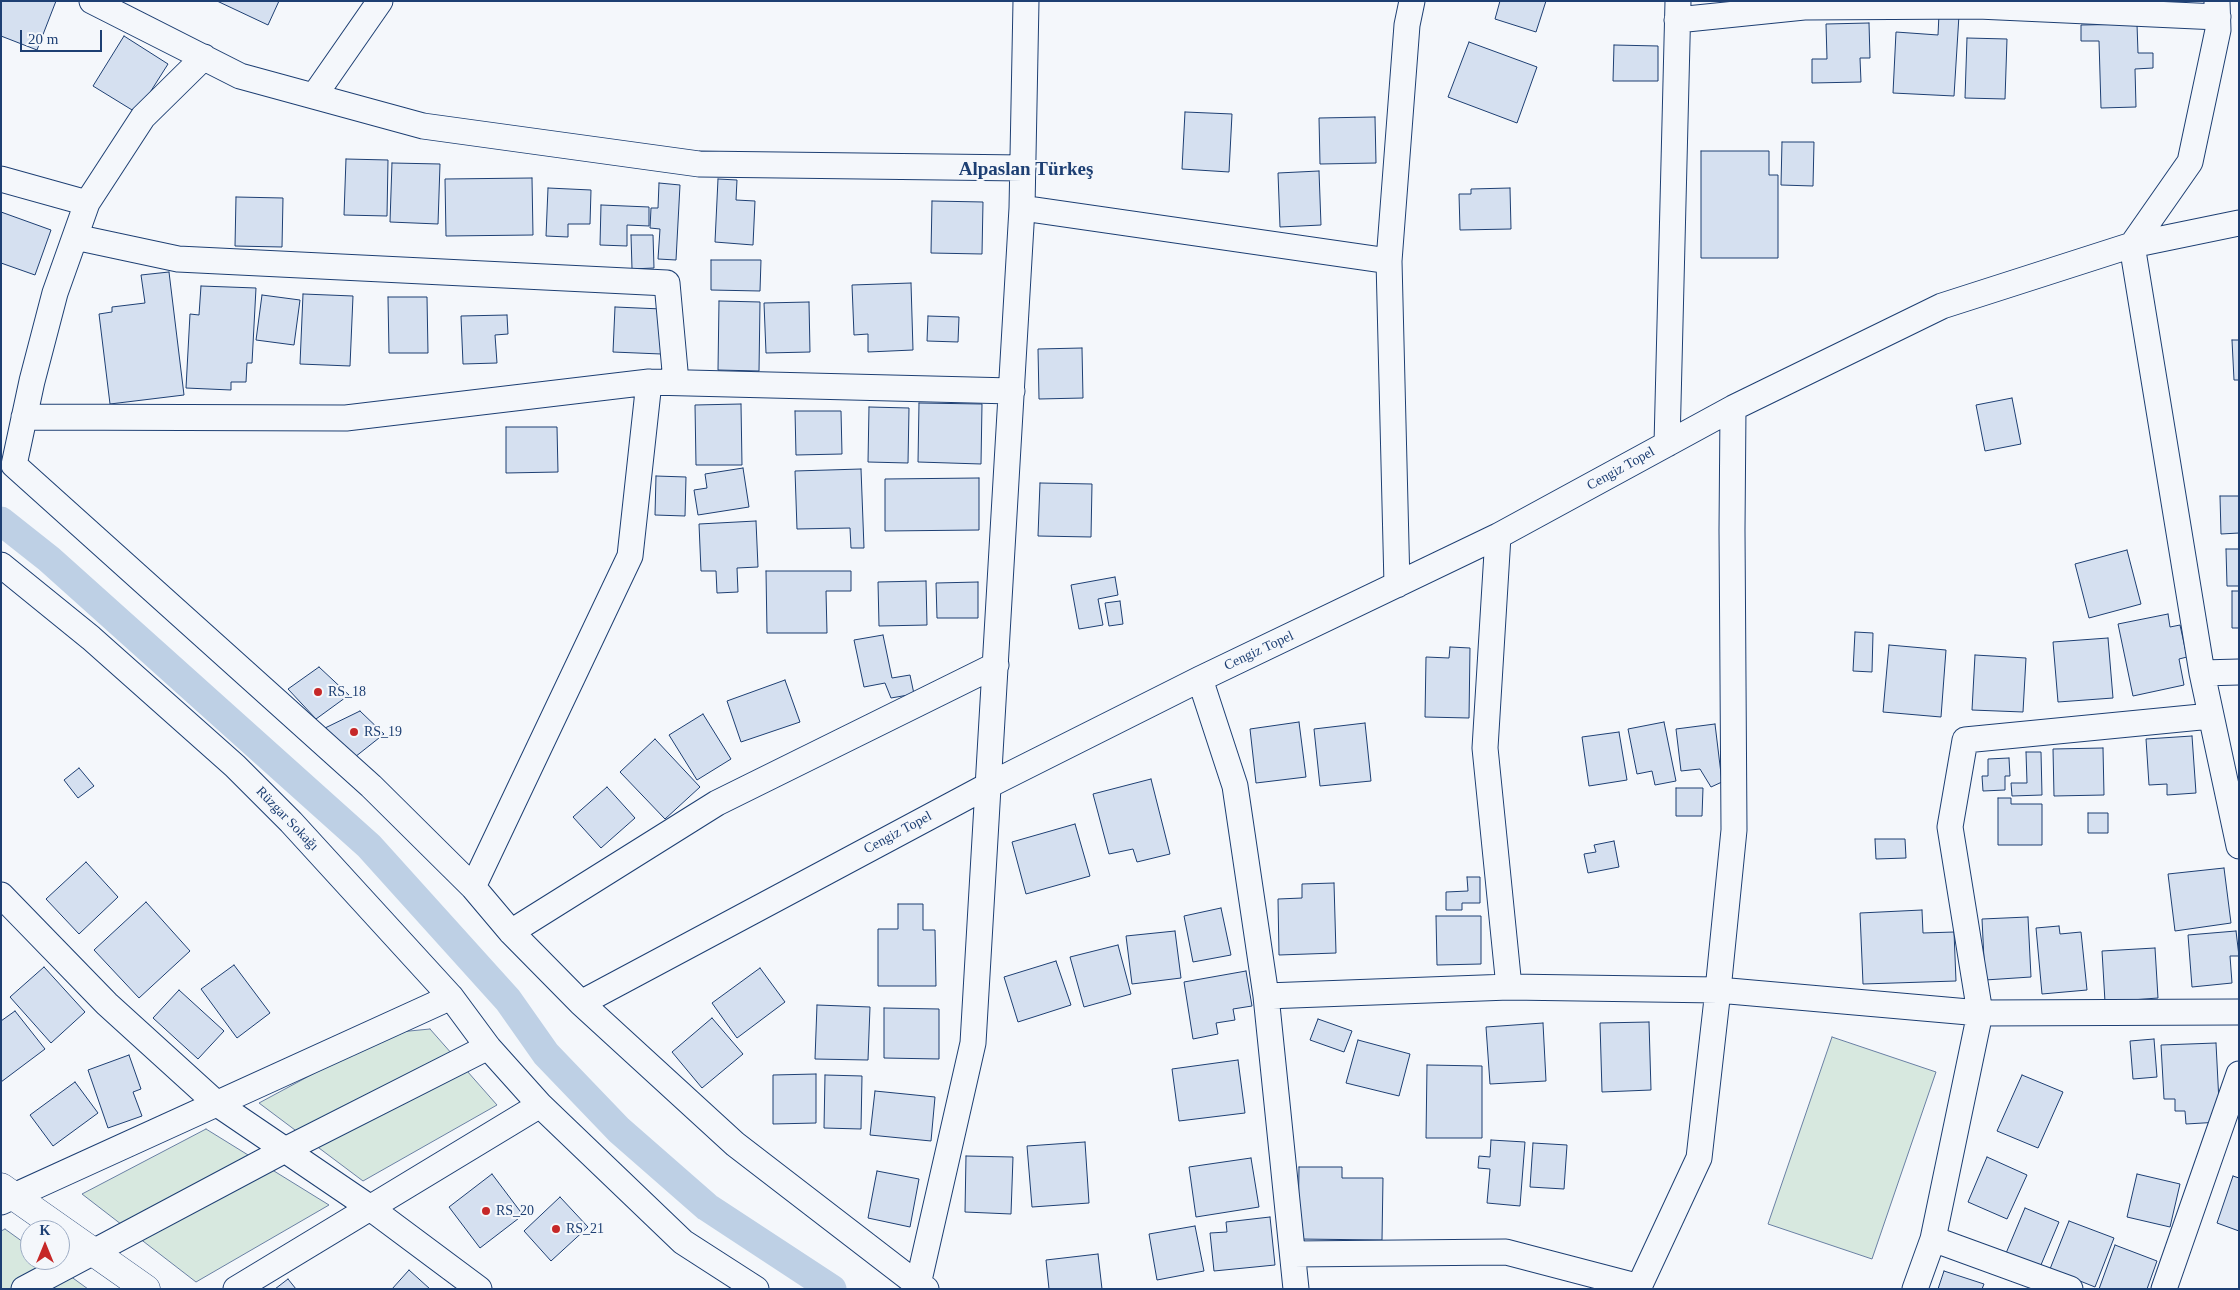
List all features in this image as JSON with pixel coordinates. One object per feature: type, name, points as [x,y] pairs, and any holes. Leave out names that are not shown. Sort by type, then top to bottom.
[{"type":"street","points":[[92,1],[240,76],[423,126],[699,164],[1023,168]]},
{"type":"street","points":[[314,96],[380,1]]},
{"type":"street","points":[[204,57],[143,117],[87,203],[55,293],[24,417],[8,459],[371,786],[473,887],[511,932],[581,1003],[735,1144],[920,1287],[973,1044],[1022,208],[1026,1]]},
{"type":"street","points":[[1397,585],[1390,261],[1407,25],[1412,1]]},
{"type":"street","points":[[1667,444],[1678,11],[1814,7],[1978,6],[2218,9],[2218,30],[2190,162],[2132,245],[2202,673],[2239,846]]},
{"type":"street","points":[[1,180],[87,203]]},
{"type":"street","points":[[1022,208],[1390,261]]},
{"type":"street","name":"Cengiz Topel","points":[[581,1003],[989,785],[1200,679],[1498,536],[1733,408],[1942,306],[2132,245],[2239,223]]},
{"type":"street","points":[[74,237],[178,259],[667,283],[676,382]]},
{"type":"street","points":[[24,417],[346,418],[649,382],[1012,391]]},
{"type":"street","points":[[473,887],[630,556],[649,382]]},
{"type":"street","points":[[1292,1254],[1506,1252],[1639,1288],[1699,1158],[1718,990],[1734,830],[1733,408]]},
{"type":"street","points":[[1498,536],[1485,748],[1509,987]]},
{"type":"street","name":"Rüzgar Sokağı","points":[[1,565],[91,638],[235,766],[291,822],[451,997],[488,1047],[540,1104],[683,1242],[756,1289]]},
{"type":"street","points":[[511,932],[717,803],[996,665]]},
{"type":"street","points":[[2202,673],[2239,672]]},
{"type":"street","points":[[1200,679],[1235,786],[1266,996],[1296,1289]]},
{"type":"street","points":[[1915,1289],[1933,1239],[1980,1013],[1950,827],[1965,740],[2211,716]]},
{"type":"street","points":[[1,895],[107,1004],[216,1103],[369,1208],[479,1289]]},
{"type":"street","points":[[1266,996],[1509,987],[1718,990],[1980,1013],[2239,1012]]},
{"type":"street","points":[[5,1195],[216,1103],[451,997]]},
{"type":"street","points":[[24,1289],[285,1150],[488,1047]]},
{"type":"street","points":[[2164,1289],[2239,1074]]},
{"type":"street","points":[[236,1289],[540,1104]]},
{"type":"street","points":[[5,1195],[94,1252],[146,1289]]},
{"type":"street","points":[[1933,1239],[2070,1289]]},
{"type":"shaded area","points":[[430,1029],[497,1105],[363,1181],[259,1103],[389,1033]]},
{"type":"shaded area","points":[[1832,1037],[1936,1072],[1872,1259],[1768,1224]]},
{"type":"shaded area","points":[[206,1129],[329,1205],[196,1282],[82,1194]]},
{"type":"shaded area","points":[[5,1229],[20,1240],[20,1270],[62,1270],[88,1289],[1,1289],[1,1231]]},
{"type":"building","points":[[1,1],[56,1],[37,50],[1,36]]},
{"type":"building","points":[[217,1],[279,1],[268,25]]},
{"type":"building","points":[[1500,1],[1546,1],[1536,32],[1495,19]]},
{"type":"building","points":[[1939,14],[1959,15],[1954,96],[1893,93],[1896,32],[1938,35]]},
{"type":"building","points":[[1869,23],[1870,58],[1860,58],[1861,82],[1812,83],[1812,59],[1827,59],[1826,24]]},
{"type":"building","points":[[2137,24],[2138,53],[2153,53],[2153,68],[2135,69],[2136,107],[2101,108],[2099,41],[2081,41],[2081,25]]},
{"type":"building","points":[[124,36],[168,64],[137,113],[93,86]]},
{"type":"building","points":[[1967,38],[2007,39],[2005,99],[1965,98]]},
{"type":"building","points":[[1469,42],[1537,67],[1517,123],[1448,97]]},
{"type":"building","points":[[1614,45],[1658,46],[1658,81],[1613,81]]},
{"type":"building","points":[[1185,112],[1232,114],[1229,172],[1182,169]]},
{"type":"building","points":[[1375,117],[1376,163],[1320,164],[1319,118]]},
{"type":"building","points":[[1782,142],[1814,142],[1813,186],[1781,185]]},
{"type":"building","points":[[1701,151],[1769,151],[1769,175],[1778,175],[1778,258],[1701,258]]},
{"type":"building","points":[[346,159],[388,160],[387,216],[344,215]]},
{"type":"building","points":[[392,163],[440,164],[438,224],[390,222]]},
{"type":"building","points":[[1319,171],[1321,225],[1280,227],[1278,173]]},
{"type":"building","points":[[532,178],[533,235],[446,236],[445,179]]},
{"type":"building","points":[[718,179],[737,180],[736,200],[755,201],[753,245],[715,242]]},
{"type":"building","points":[[659,183],[680,185],[676,260],[658,259],[660,229],[650,228],[651,208],[658,208]]},
{"type":"building","points":[[548,188],[591,190],[590,224],[568,224],[568,237],[546,236]]},
{"type":"building","points":[[1510,188],[1511,229],[1460,230],[1459,194],[1471,194],[1471,189]]},
{"type":"building","points":[[236,197],[283,198],[282,247],[235,246]]},
{"type":"building","points":[[932,201],[983,202],[982,254],[931,253]]},
{"type":"building","points":[[601,205],[649,207],[649,226],[627,225],[627,246],[600,245]]},
{"type":"building","points":[[1,212],[51,230],[35,275],[1,263]]},
{"type":"building","points":[[631,235],[653,235],[654,268],[632,269]]},
{"type":"building","points":[[711,260],[761,260],[760,291],[711,290]]},
{"type":"building","points":[[169,272],[184,395],[110,404],[99,314],[112,312],[112,307],[145,303],[141,275]]},
{"type":"building","points":[[911,283],[913,350],[868,352],[868,334],[854,335],[852,285]]},
{"type":"building","points":[[201,286],[256,288],[252,363],[247,363],[246,382],[231,382],[231,390],[186,388],[190,314],[199,315]]},
{"type":"building","points":[[303,294],[353,296],[350,366],[300,364]]},
{"type":"building","points":[[262,295],[300,300],[294,345],[256,340]]},
{"type":"building","points":[[388,297],[427,297],[428,353],[389,353]]},
{"type":"building","points":[[719,301],[760,302],[759,371],[718,370]]},
{"type":"building","points":[[809,302],[810,352],[766,353],[764,303]]},
{"type":"building","points":[[615,307],[662,309],[661,354],[613,352]]},
{"type":"building","points":[[507,315],[508,334],[495,335],[497,363],[463,364],[461,316]]},
{"type":"building","points":[[928,316],[959,317],[958,342],[927,341]]},
{"type":"building","points":[[2232,340],[2239,340],[2239,380],[2234,380]]},
{"type":"building","points":[[1082,348],[1083,398],[1039,399],[1038,349]]},
{"type":"building","points":[[2012,398],[2021,444],[1985,451],[1976,405]]},
{"type":"building","points":[[919,403],[982,404],[981,464],[918,462]]},
{"type":"building","points":[[741,404],[742,465],[696,465],[695,405]]},
{"type":"building","points":[[869,407],[909,408],[908,463],[868,462]]},
{"type":"building","points":[[795,411],[841,411],[842,454],[796,455]]},
{"type":"building","points":[[506,427],[557,427],[558,472],[506,473]]},
{"type":"building","points":[[743,468],[749,507],[698,515],[694,490],[707,488],[705,474]]},
{"type":"building","points":[[861,469],[864,548],[851,548],[850,528],[797,529],[795,471]]},
{"type":"building","points":[[656,476],[686,477],[685,516],[655,515]]},
{"type":"building","points":[[979,478],[979,530],[885,531],[885,479]]},
{"type":"building","points":[[1040,483],[1092,484],[1091,537],[1038,536]]},
{"type":"building","points":[[2220,496],[2239,496],[2239,533],[2221,534]]},
{"type":"building","points":[[756,521],[758,567],[737,568],[738,592],[717,593],[716,571],[701,571],[699,524]]},
{"type":"building","points":[[2226,549],[2239,549],[2239,586],[2227,586]]},
{"type":"building","points":[[2127,550],[2141,604],[2089,618],[2075,564]]},
{"type":"building","points":[[766,571],[851,571],[851,591],[826,591],[827,633],[767,633]]},
{"type":"building","points":[[1115,577],[1118,595],[1098,599],[1103,625],[1079,629],[1071,585]]},
{"type":"building","points":[[926,581],[927,625],[879,626],[878,582]]},
{"type":"building","points":[[978,582],[978,618],[937,618],[936,583]]},
{"type":"building","points":[[2232,591],[2239,591],[2239,628],[2232,628]]},
{"type":"building","points":[[1120,601],[1123,624],[1109,626],[1105,603]]},
{"type":"building","points":[[2168,614],[2170,627],[2180,625],[2187,657],[2179,659],[2184,685],[2133,696],[2118,624]]},
{"type":"building","points":[[1855,632],[1873,633],[1872,672],[1853,671]]},
{"type":"building","points":[[883,635],[892,678],[910,675],[914,694],[891,698],[885,683],[864,687],[854,640]]},
{"type":"building","points":[[2108,638],[2113,698],[2058,702],[2053,642]]},
{"type":"building","points":[[1889,645],[1946,650],[1941,717],[1883,712]]},
{"type":"building","points":[[1450,647],[1470,648],[1469,718],[1425,717],[1426,657],[1449,658]]},
{"type":"building","points":[[1975,655],[2026,658],[2023,712],[1972,710]]},
{"type":"building","name":"RS_18","points":[[319,667],[349,695],[316,719],[288,689]]},
{"type":"building","points":[[785,680],[800,722],[741,742],[727,701]]},
{"type":"building","name":"RS_19","points":[[360,711],[384,734],[355,757],[323,729]]},
{"type":"building","points":[[703,714],[731,759],[697,780],[669,735]]},
{"type":"building","points":[[1299,722],[1306,777],[1256,783],[1250,729]]},
{"type":"building","points":[[1664,722],[1676,781],[1655,785],[1652,771],[1637,774],[1628,729]]},
{"type":"building","points":[[1365,723],[1371,781],[1320,786],[1314,729]]},
{"type":"building","points":[[1715,724],[1722,782],[1711,787],[1700,769],[1681,771],[1676,729]]},
{"type":"building","points":[[1619,732],[1627,780],[1589,786],[1582,737]]},
{"type":"building","points":[[2192,736],[2196,793],[2167,795],[2167,784],[2149,785],[2146,739]]},
{"type":"building","points":[[655,739],[700,787],[665,819],[620,772]]},
{"type":"building","points":[[2103,748],[2104,795],[2054,796],[2053,749]]},
{"type":"building","points":[[2026,752],[2041,752],[2042,795],[2012,796],[2011,783],[2027,783]]},
{"type":"building","points":[[2009,758],[2010,776],[2005,776],[2005,790],[1983,791],[1982,776],[1988,776],[1988,759]]},
{"type":"building","points":[[79,768],[94,786],[78,798],[64,780]]},
{"type":"building","points":[[1151,779],[1170,854],[1137,862],[1133,849],[1109,854],[1093,794]]},
{"type":"building","points":[[607,787],[635,818],[601,848],[573,817]]},
{"type":"building","points":[[1676,788],[1703,788],[1702,816],[1676,816]]},
{"type":"building","points":[[1998,798],[2011,798],[2011,804],[2042,804],[2042,845],[1998,845]]},
{"type":"building","points":[[2088,813],[2108,813],[2108,833],[2088,833]]},
{"type":"building","points":[[1075,824],[1090,876],[1026,894],[1012,842]]},
{"type":"building","points":[[1875,839],[1905,839],[1906,858],[1876,859]]},
{"type":"building","points":[[1614,841],[1619,867],[1588,873],[1584,854],[1596,852],[1594,845]]},
{"type":"building","points":[[86,862],[118,897],[79,934],[46,899]]},
{"type":"building","points":[[2224,868],[2231,923],[2175,931],[2168,874]]},
{"type":"building","points":[[1467,877],[1480,877],[1480,903],[1462,903],[1462,910],[1446,910],[1446,892],[1468,891]]},
{"type":"building","points":[[1334,883],[1336,953],[1279,955],[1278,899],[1302,898],[1302,884]]},
{"type":"building","points":[[146,902],[190,951],[139,998],[94,950]]},
{"type":"building","points":[[898,904],[923,904],[923,930],[935,930],[936,986],[878,986],[878,929],[898,929]]},
{"type":"building","points":[[1221,908],[1231,955],[1193,962],[1184,916]]},
{"type":"building","points":[[1922,910],[1923,933],[1954,932],[1956,981],[1863,984],[1860,913]]},
{"type":"building","points":[[1436,916],[1481,916],[1481,964],[1437,965]]},
{"type":"building","points":[[2028,917],[2031,977],[1985,980],[1982,919]]},
{"type":"building","points":[[2059,926],[2060,934],[2081,932],[2087,990],[2042,994],[2036,928]]},
{"type":"building","points":[[1175,931],[1181,978],[1132,984],[1126,936]]},
{"type":"building","points":[[2236,931],[2239,956],[2230,956],[2232,983],[2192,987],[2188,935]]},
{"type":"building","points":[[1118,945],[1131,994],[1084,1007],[1070,957]]},
{"type":"building","points":[[2155,948],[2158,998],[2105,1002],[2102,951]]},
{"type":"building","points":[[1056,961],[1071,1005],[1018,1022],[1004,977]]},
{"type":"building","points":[[234,965],[270,1013],[237,1038],[201,989]]},
{"type":"building","points":[[44,967],[85,1012],[51,1043],[10,997]]},
{"type":"building","points":[[760,968],[785,1002],[737,1038],[712,1003]]},
{"type":"building","points":[[1246,971],[1252,1006],[1233,1009],[1235,1020],[1216,1023],[1218,1034],[1193,1039],[1184,982]]},
{"type":"building","points":[[179,990],[224,1031],[198,1059],[153,1018]]},
{"type":"building","points":[[817,1005],[870,1007],[868,1060],[815,1059]]},
{"type":"building","points":[[884,1008],[939,1009],[939,1059],[884,1058]]},
{"type":"building","points":[[15,1011],[45,1049],[1,1082],[1,1021]]},
{"type":"building","points":[[712,1018],[743,1054],[702,1088],[672,1052]]},
{"type":"building","points":[[1318,1019],[1352,1031],[1344,1052],[1310,1040]]},
{"type":"building","points":[[1649,1022],[1651,1090],[1602,1092],[1600,1023]]},
{"type":"building","points":[[1543,1023],[1546,1081],[1490,1084],[1486,1027]]},
{"type":"building","points":[[2154,1039],[2157,1077],[2133,1079],[2130,1041]]},
{"type":"building","points":[[1358,1040],[1410,1054],[1399,1096],[1346,1083]]},
{"type":"building","points":[[2216,1043],[2220,1122],[2186,1124],[2185,1111],[2175,1111],[2175,1099],[2164,1099],[2161,1045]]},
{"type":"building","points":[[129,1055],[141,1089],[133,1092],[142,1116],[108,1128],[88,1070]]},
{"type":"building","points":[[1238,1060],[1245,1113],[1179,1121],[1172,1069]]},
{"type":"building","points":[[1427,1065],[1482,1066],[1482,1138],[1426,1138]]},
{"type":"building","points":[[816,1074],[816,1123],[773,1124],[773,1075]]},
{"type":"building","points":[[825,1075],[862,1076],[861,1129],[824,1128]]},
{"type":"building","points":[[2022,1075],[2063,1092],[2038,1148],[1997,1131]]},
{"type":"building","points":[[75,1082],[98,1113],[53,1146],[30,1115]]},
{"type":"building","points":[[875,1091],[935,1097],[931,1141],[870,1135]]},
{"type":"building","points":[[1491,1140],[1525,1142],[1520,1206],[1487,1203],[1490,1169],[1478,1168],[1479,1156],[1490,1157]]},
{"type":"building","points":[[1085,1142],[1089,1203],[1032,1207],[1027,1146]]},
{"type":"building","points":[[1533,1143],[1567,1145],[1564,1189],[1530,1187]]},
{"type":"building","points":[[966,1156],[1013,1157],[1011,1214],[965,1212]]},
{"type":"building","points":[[1987,1157],[2027,1175],[2007,1219],[1968,1202]]},
{"type":"building","points":[[1251,1158],[1259,1207],[1196,1217],[1189,1167]]},
{"type":"building","points":[[1299,1167],[1342,1167],[1342,1178],[1383,1178],[1382,1240],[1298,1239]]},
{"type":"building","points":[[877,1171],[919,1179],[910,1227],[868,1218]]},
{"type":"building","name":"RS_20","points":[[492,1174],[523,1215],[480,1248],[449,1207]]},
{"type":"building","points":[[2137,1174],[2180,1184],[2170,1227],[2127,1217]]},
{"type":"building","points":[[2233,1176],[2239,1178],[2239,1231],[2217,1223]]},
{"type":"building","name":"RS_21","points":[[560,1197],[588,1227],[551,1261],[524,1231]]},
{"type":"building","points":[[2025,1208],[2059,1222],[2038,1272],[2004,1258]]},
{"type":"building","points":[[1270,1217],[1275,1265],[1214,1271],[1210,1233],[1227,1232],[1226,1222]]},
{"type":"building","points":[[2069,1221],[2114,1238],[2095,1287],[2050,1269]]},
{"type":"building","points":[[1195,1226],[1204,1271],[1157,1280],[1149,1234]]},
{"type":"building","points":[[2115,1245],[2157,1261],[2147,1289],[2099,1289]]},
{"type":"building","points":[[1098,1254],[1102,1289],[1049,1289],[1046,1260]]},
{"type":"building","points":[[409,1270],[430,1289],[392,1289]]},
{"type":"building","points":[[1944,1271],[1984,1284],[1982,1289],[1938,1289]]},
{"type":"building","points":[[288,1279],[296,1289],[275,1289]]},
{"type":"waterway","points":[[1,521],[49,559],[369,846],[508,1000],[546,1054],[619,1130],[707,1207],[832,1289]]},
{"type":"place","name":"RS_18","points":[[318,692]]},
{"type":"place","name":"RS_19","points":[[354,732]]},
{"type":"place","name":"RS_20","points":[[486,1211]]},
{"type":"place","name":"RS_21","points":[[556,1229]]},
{"type":"district","name":"Alpaslan Türkeş","points":[[1026,170]]}]
